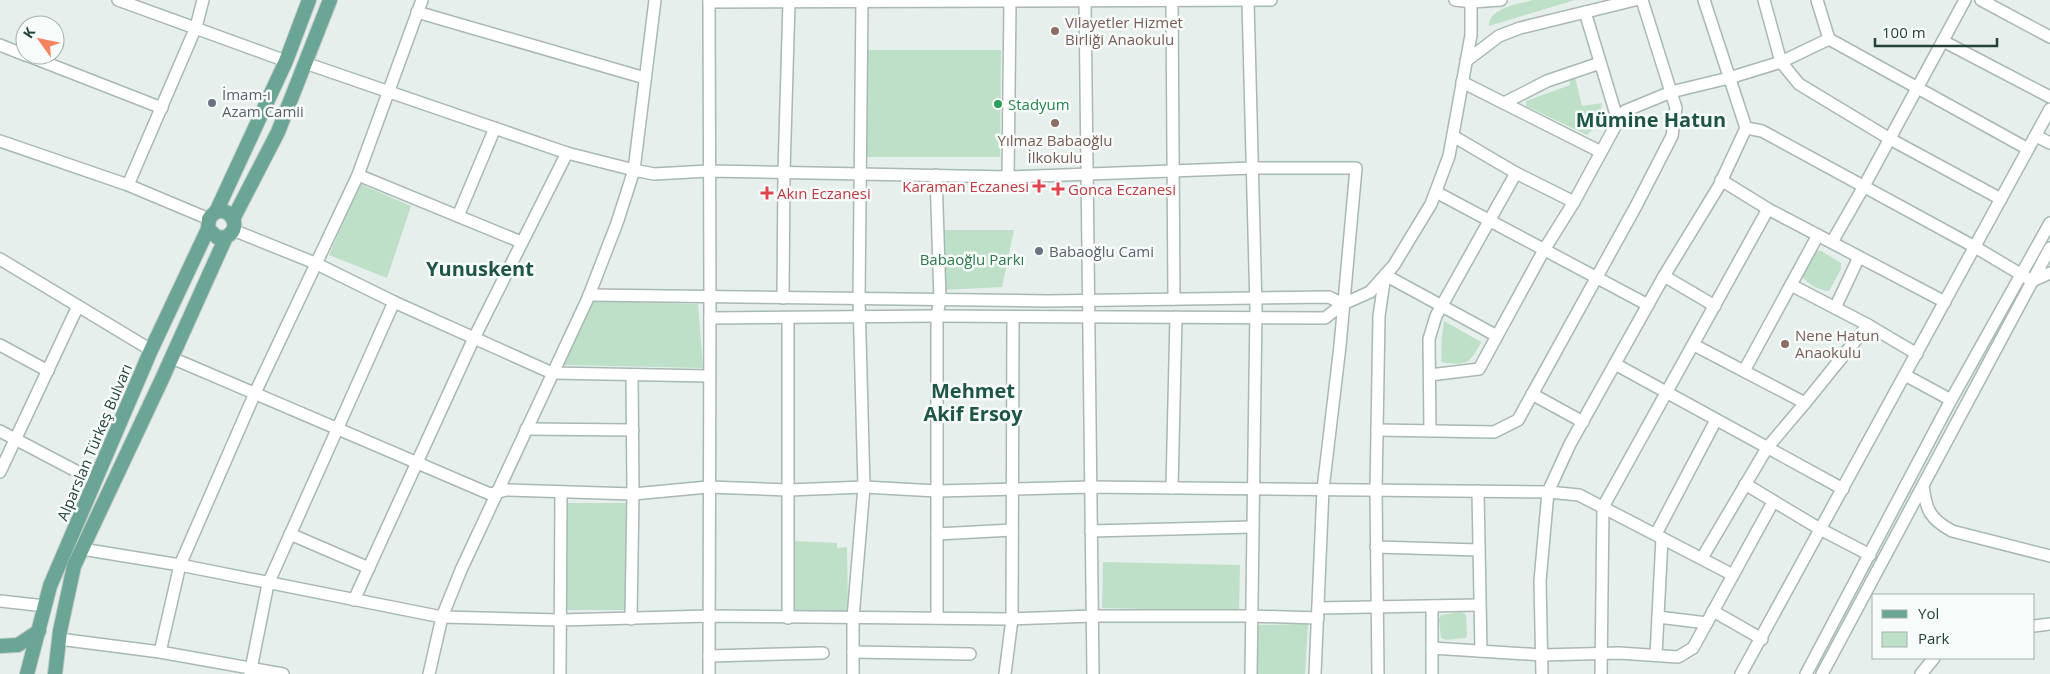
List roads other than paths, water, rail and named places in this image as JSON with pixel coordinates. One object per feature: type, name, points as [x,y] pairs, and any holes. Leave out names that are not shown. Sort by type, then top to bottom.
[{"type":"main road","name":"Alparslan Türkeş Bulvarı","points":[[27,674],[50,586],[151,350],[286,61],[309,0]]},
{"type":"main road","points":[[56,674],[59,640],[74,566],[231,228],[278,132],[330,0]]},
{"type":"main road","points":[[227,213],[231,228],[218,238],[211,220],[227,213]]},
{"type":"main road","points":[[0,646],[18,645],[39,631]]},
{"type":"street","points":[[118,0],[286,61]]},
{"type":"street","points":[[128,185],[196,27],[203,0]]},
{"type":"street","points":[[160,652],[180,565],[315,263],[358,175],[422,0]]},
{"type":"street","points":[[430,674],[442,616],[460,570],[589,295],[617,223],[634,170],[656,0]]},
{"type":"street","points":[[708,674],[710,297],[708,1],[1010,2],[1271,0]]},
{"type":"street","points":[[1455,0],[1500,0]]},
{"type":"street","points":[[1466,61],[1499,36],[1520,28],[1635,0]]},
{"type":"street","points":[[1377,430],[1494,432],[1518,420],[1636,206],[1672,136],[1676,108],[1642,0]]},
{"type":"street","points":[[1542,674],[1540,581],[1548,492],[1615,364],[1721,180],[1746,128],[1704,0]]},
{"type":"street","points":[[1764,0],[1781,62],[1799,84],[1890,139],[2001,199]]},
{"type":"street","points":[[1818,0],[1829,39],[2028,149]]},
{"type":"street","points":[[1832,242],[1864,188],[1965,0]]},
{"type":"street","points":[[1981,0],[2050,38]]},
{"type":"street","points":[[853,674],[853,618],[864,487],[859,173],[862,1]]},
{"type":"street","points":[[1085,1],[1093,674]]},
{"type":"street","points":[[1172,1],[1174,299]]},
{"type":"street","points":[[1248,1],[1256,299],[1250,616],[1251,674]]},
{"type":"street","points":[[710,318],[937,316],[1325,318],[1344,304],[1370,292],[1394,265],[1436,192],[1449,156],[1453,136],[1471,35],[1472,1]]},
{"type":"street","points":[[783,298],[784,172],[790,2]]},
{"type":"street","points":[[1008,177],[1010,2]]},
{"type":"street","points":[[418,12],[646,78]]},
{"type":"street","points":[[1585,12],[1618,121]]},
{"type":"street","points":[[1430,375],[1479,369],[1544,250],[1574,202],[1625,111],[1671,92],[1729,78],[1781,62],[1829,39]]},
{"type":"street","points":[[1943,41],[2050,96]]},
{"type":"street","points":[[0,45],[15,51]]},
{"type":"street","points":[[305,63],[567,153],[654,174],[708,171],[1008,177],[1252,168],[1356,168],[1344,304],[1323,489],[1315,674]]},
{"type":"street","points":[[1504,103],[1547,81],[1600,63]]},
{"type":"street","points":[[52,65],[162,108]]},
{"type":"street","points":[[1462,82],[1601,152]]},
{"type":"street","points":[[1741,674],[1762,639],[1820,529],[2050,109]]},
{"type":"street","points":[[458,216],[495,128]]},
{"type":"street","points":[[1746,128],[1762,131],[1975,247],[2032,281]]},
{"type":"street","points":[[0,136],[40,155]]},
{"type":"street","points":[[1453,136],[1516,173],[1574,202]]},
{"type":"street","points":[[2036,136],[2050,144]]},
{"type":"street","points":[[0,141],[128,185],[211,220]]},
{"type":"street","points":[[354,600],[474,338],[567,153]]},
{"type":"street","points":[[1430,431],[1429,339],[1436,316],[1516,173]]},
{"type":"street","points":[[358,175],[521,242]]},
{"type":"street","points":[[936,175],[940,299],[937,316],[937,618]]},
{"type":"street","points":[[1721,180],[1768,209],[1945,302]]},
{"type":"street","points":[[1436,192],[1648,305]]},
{"type":"street","points":[[1601,674],[1603,507],[1768,209]]},
{"type":"street","points":[[1806,674],[1951,400],[2050,223]]},
{"type":"street","points":[[231,228],[315,263],[394,302],[552,374],[709,376]]},
{"type":"street","points":[[1744,371],[1818,235]]},
{"type":"street","points":[[1822,674],[2050,248]]},
{"type":"street","points":[[1835,308],[1859,257]]},
{"type":"street","points":[[0,259],[151,350]]},
{"type":"street","points":[[2032,281],[2050,273]]},
{"type":"street","points":[[1385,275],[1497,336]]},
{"type":"street","points":[[1378,674],[1376,489],[1379,316],[1385,275]]},
{"type":"street","points":[[1664,276],[1715,306]]},
{"type":"street","points":[[1791,285],[1868,325],[1917,354]]},
{"type":"street","points":[[589,295],[1088,300],[1329,297],[1344,304]]},
{"type":"street","points":[[250,671],[268,584],[394,302]]},
{"type":"street","points":[[0,472],[78,306]]},
{"type":"street","points":[[1005,674],[1012,619],[1013,317]]},
{"type":"street","points":[[1172,488],[1176,317]]},
{"type":"street","points":[[788,318],[788,618]]},
{"type":"street","points":[[1702,558],[1767,448],[1868,325]]},
{"type":"street","points":[[0,345],[48,370]]},
{"type":"street","points":[[1694,345],[1804,403]]},
{"type":"street","points":[[172,358],[490,494],[498,492],[634,494],[708,487],[788,490],[864,487],[937,491],[1090,487],[1253,488],[1579,494],[1733,575]]},
{"type":"street","points":[[1615,364],[1843,490]]},
{"type":"street","points":[[631,619],[634,494],[632,375]]},
{"type":"street","points":[[1905,375],[1951,400]]},
{"type":"street","points":[[1532,394],[1583,422]]},
{"type":"street","points":[[1656,655],[1659,536],[1716,420]]},
{"type":"street","points":[[526,429],[633,430]]},
{"type":"street","points":[[0,431],[95,481]]},
{"type":"street","points":[[1745,484],[1773,502],[1870,556]]},
{"type":"street","points":[[1923,486],[1926,505],[1930,514],[1939,524],[1952,532],[2050,556]]},
{"type":"street","points":[[1478,491],[1481,651]]},
{"type":"street","points":[[560,492],[560,674]]},
{"type":"street","points":[[1432,648],[1542,655],[1602,653],[1678,657],[1693,648],[1773,502]]},
{"type":"street","points":[[1091,531],[1252,527]]},
{"type":"street","points":[[937,534],[1012,530]]},
{"type":"street","points":[[290,534],[369,568]]},
{"type":"street","points":[[1376,547],[1479,550]]},
{"type":"street","points":[[82,549],[180,565],[268,584],[442,616],[560,620],[709,616],[1012,619],[1093,616],[1250,616],[1318,613],[1377,607],[1479,605]]},
{"type":"street","points":[[0,601],[45,606]]},
{"type":"street","points":[[1432,606],[1432,674]]},
{"type":"street","points":[[1713,611],[1762,639]]},
{"type":"street","points":[[1658,617],[1707,622]]},
{"type":"street","points":[[2035,626],[2050,624]]},
{"type":"street","points":[[59,640],[160,652],[250,671],[283,674]]},
{"type":"street","points":[[853,652],[970,654]]},
{"type":"street","points":[[709,656],[823,653]]},
{"type":"street","points":[[1921,674],[1933,659]]},
{"type":"place","name":"Vilayetler Hizmet Birliği Anaokulu","points":[[1055,31]]},
{"type":"place","name":"İmam-ı Azam Camii","points":[[212,103]]},
{"type":"place","name":"Stadyum","points":[[998,104]]},
{"type":"place","name":"Yılmaz Babaoğlu İlkokulu","points":[[1055,123]]},
{"type":"place","name":"Karaman Eczanesi","points":[[1039,186]]},
{"type":"place","name":"Gonca Eczanesi","points":[[1058,189]]},
{"type":"place","name":"Akın Eczanesi","points":[[767,193]]},
{"type":"place","name":"Babaoğlu Cami","points":[[1039,251]]},
{"type":"place","name":"Nene Hatun Anaokulu","points":[[1785,344]]},
{"type":"district","name":"Mümine Hatun","points":[[1651,119]]},
{"type":"district","name":"Yunuskent","points":[[480,268]]},
{"type":"district","name":"Mehmet Akif Ersoy","points":[[973,402]]},
{"type":"park label","name":"Babaoğlu Parkı","points":[[972,259]]}]
